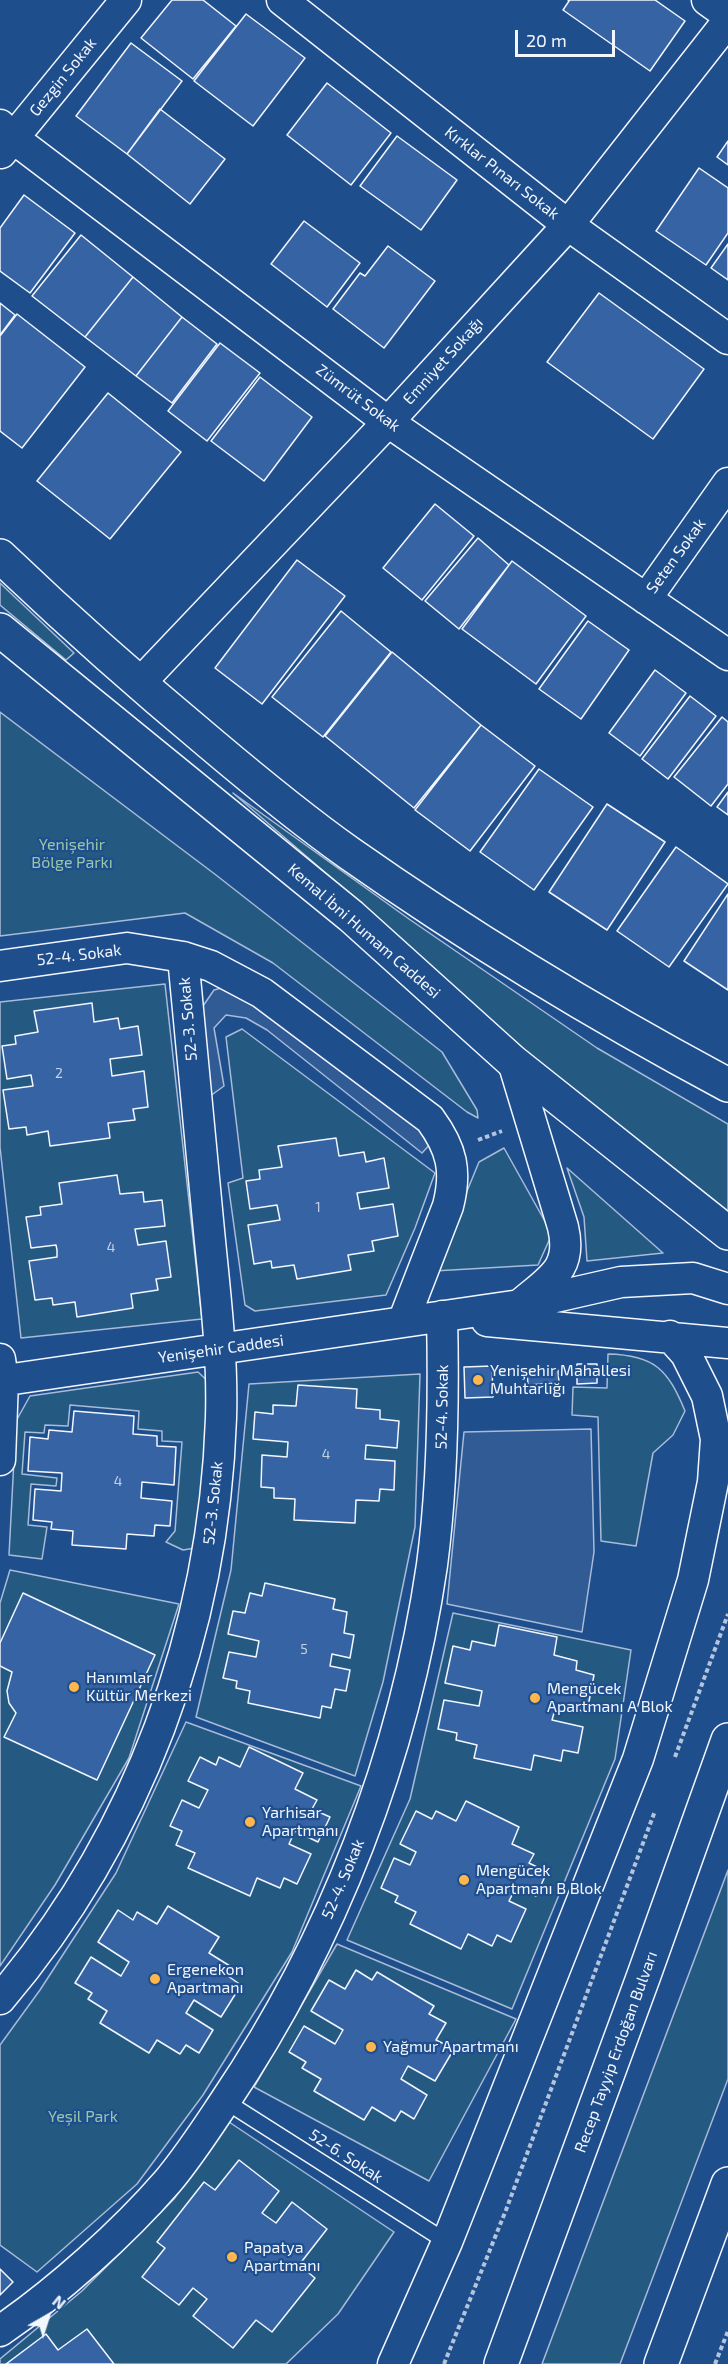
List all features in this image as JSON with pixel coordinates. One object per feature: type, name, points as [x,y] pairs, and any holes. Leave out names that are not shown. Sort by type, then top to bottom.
[{"type":"main road","points":[[0,556],[139,684],[272,795],[348,852],[513,961],[623,1029],[728,1085]]},
{"type":"main road","name":"Kemal İbni Humam Caddesi","points":[[0,630],[351,916],[513,1062],[728,1233]]},
{"type":"main road","name":"Recep Tayyip Erdoğan Bulvarı","points":[[501,2364],[728,1740]]},
{"type":"main road","points":[[661,2364],[728,2184]]},
{"type":"street","name":"Gezgin Sokak","points":[[4,139],[126,0]]},
{"type":"street","name":"Kırklar Pınarı Sokak","points":[[282,0],[568,225],[728,339]]},
{"type":"street","points":[[707,0],[728,15]]},
{"type":"street","name":"Emniyet Sokağı","points":[[139,684],[388,422],[568,225],[728,21]]},
{"type":"street","name":"Zümrüt Sokak","points":[[4,139],[388,422],[728,655]]},
{"type":"street","name":"Seten Sokak","points":[[646,598],[728,483]]},
{"type":"street","name":"52-4. Sokak","points":[[0,966],[127,948],[183,957],[211,966],[262,993],[430,1119],[442,1134],[449,1151],[453,1188],[403,1322]]},
{"type":"street","name":"52-3. Sokak","points":[[0,1999],[58,1924],[94,1867],[126,1808],[154,1746],[177,1682],[195,1617],[213,1517],[221,1416],[220,1349],[183,957]]},
{"type":"street","points":[[513,1062],[563,1227],[566,1254],[554,1275],[520,1305]]},
{"type":"street","name":"Yenişehir Caddesi","points":[[1,1373],[220,1349],[520,1305],[621,1282],[693,1278],[728,1289]]},
{"type":"street","name":"52-4. Sokak","points":[[0,2331],[66,2279],[127,2223],[168,2180],[225,2101],[277,2018],[308,1960],[343,1885],[373,1807],[397,1728],[417,1647],[432,1565],[444,1400],[442,1316]]},
{"type":"street","name":"Yenişehir Caddesi","points":[[442,1316],[728,1343]]},
{"type":"street","points":[[371,2364],[396,2356],[447,2242],[638,1759],[693,1580],[713,1482],[716,1439],[707,1396],[686,1354],[670,1336]]},
{"type":"street","points":[[0,1460],[1,1373]]},
{"type":"lane","name":"52-6. Sokak","points":[[225,2101],[447,2242]]},
{"type":"path","points":[[449,1151],[531,1120]]},
{"type":"path","points":[[672,1766],[728,1614]]},
{"type":"path","points":[[444,2364],[506,2210],[656,1809]]},
{"type":"path","points":[[715,2364],[728,2331]]},
{"type":"green space","points":[[0,583],[74,653],[66,660],[0,605]]},
{"type":"green space","name":"Yenişehir Bölge Parkı","points":[[0,712],[216,875],[442,1052],[477,1110],[478,1118],[467,1112],[273,963],[185,913],[0,936]]},
{"type":"green space","points":[[233,793],[409,919],[597,1048],[728,1124],[728,1213],[527,1053],[357,900]]},
{"type":"green space","points":[[165,984],[202,1319],[21,1338],[0,1147],[0,1002]]},
{"type":"green space","points":[[242,1029],[435,1173],[415,1228],[386,1295],[255,1311],[245,1305],[228,1183],[243,1178],[226,1037]]},
{"type":"green space","points":[[504,1148],[552,1234],[538,1265],[434,1271],[479,1162]]},
{"type":"green space","points":[[567,1168],[663,1253],[587,1261],[584,1217]]},
{"type":"green space","points":[[608,1354],[637,1358],[658,1368],[666,1375],[685,1411],[673,1435],[653,1453],[636,1546],[601,1541],[598,1417],[572,1415],[573,1387],[607,1388]]},
{"type":"green space","points":[[198,1372],[212,1385],[202,1547],[183,1550],[166,1542],[175,1531],[182,1442],[162,1441],[162,1431],[138,1429],[139,1411],[70,1405],[68,1426],[45,1425],[44,1433],[25,1432],[22,1474],[57,1478],[56,1486],[31,1484],[28,1525],[47,1527],[42,1559],[9,1555],[16,1421],[30,1396]]},
{"type":"green space","points":[[420,1374],[415,1527],[383,1682],[355,1776],[196,1717],[231,1570],[249,1384]]},
{"type":"green space","points":[[10,1570],[179,1604],[129,1758],[55,1885],[0,1966],[0,1603]]},
{"type":"green space","points":[[453,1613],[631,1650],[615,1759],[512,2009],[347,1940],[410,1799]]},
{"type":"green space","name":"Yeşil Park","points":[[186,1722],[361,1786],[292,1952],[203,2095],[137,2184],[37,2272],[0,2245],[0,2045],[40,1990],[116,1873]]},
{"type":"green space","points":[[728,1870],[728,2079],[620,2364],[542,2364]]},
{"type":"green space","points":[[337,1944],[516,2019],[429,2181],[254,2087]]},
{"type":"green space","points":[[229,2122],[394,2232],[338,2314],[286,2364],[0,2364],[0,2359],[82,2291],[174,2199]]},
{"type":"shaded area","points":[[229,986],[435,1139],[422,1153],[267,1030],[246,1018],[226,1015],[214,1028],[224,1086],[206,1099],[198,1028],[203,1006],[214,990]]},
{"type":"shaded area","points":[[591,1429],[594,1552],[582,1632],[447,1604],[464,1432]]},
{"type":"building","points":[[172,0],[203,0],[236,26],[193,79],[141,38]]},
{"type":"building","points":[[568,0],[655,0],[685,21],[650,71],[563,10]]},
{"type":"building","points":[[246,14],[305,58],[253,126],[194,81]]},
{"type":"building","points":[[131,43],[182,81],[127,154],[76,116]]},
{"type":"building","points":[[327,83],[391,133],[351,185],[287,135]]},
{"type":"building","points":[[160,109],[225,159],[190,204],[127,154]]},
{"type":"building","points":[[397,136],[457,180],[421,230],[360,186]]},
{"type":"building","points":[[728,141],[728,165],[717,157]]},
{"type":"building","points":[[699,168],[728,188],[728,233],[706,265],[656,231]]},
{"type":"building","points":[[24,195],[75,233],[30,293],[0,271],[0,228]]},
{"type":"building","points":[[304,221],[360,263],[327,307],[271,264]]},
{"type":"building","points":[[81,235],[133,277],[85,337],[32,296]]},
{"type":"building","points":[[728,244],[728,280],[711,268]]},
{"type":"building","points":[[388,246],[435,281],[384,348],[333,309],[360,273],[365,276]]},
{"type":"building","points":[[133,277],[182,317],[136,376],[85,337]]},
{"type":"building","points":[[599,293],[704,369],[653,439],[547,362]]},
{"type":"building","points":[[0,303],[15,315],[0,335]]},
{"type":"building","points":[[17,314],[85,367],[22,448],[0,431],[0,336]]},
{"type":"building","points":[[182,317],[217,344],[172,403],[136,376]]},
{"type":"building","points":[[220,343],[260,373],[207,441],[168,411]]},
{"type":"building","points":[[260,377],[312,417],[264,481],[211,441]]},
{"type":"building","points":[[108,393],[181,452],[110,539],[37,481]]},
{"type":"building","points":[[435,504],[474,536],[422,600],[383,568]]},
{"type":"building","points":[[478,538],[509,565],[459,629],[425,601]]},
{"type":"building","points":[[297,560],[345,596],[262,704],[215,668]]},
{"type":"building","points":[[512,561],[586,616],[536,684],[462,629]]},
{"type":"building","points":[[341,611],[391,652],[323,737],[272,697]]},
{"type":"building","points":[[588,621],[629,650],[581,719],[539,689]]},
{"type":"building","points":[[392,652],[481,725],[414,808],[325,736]]},
{"type":"building","points":[[655,670],[686,693],[640,756],[609,733]]},
{"type":"building","points":[[690,696],[716,716],[668,779],[642,759]]},
{"type":"building","points":[[722,717],[728,722],[728,784],[711,806],[674,777]]},
{"type":"building","points":[[481,725],[535,766],[470,851],[415,810]]},
{"type":"building","points":[[539,769],[593,807],[534,890],[480,852]]},
{"type":"building","points":[[728,792],[728,815],[717,807]]},
{"type":"building","points":[[607,804],[665,842],[607,930],[549,892]]},
{"type":"building","points":[[676,847],[728,884],[669,967],[617,931]]},
{"type":"building","points":[[728,894],[728,990],[684,961]]},
{"type":"building","points":[[92,1003],[94,1022],[118,1018],[120,1029],[138,1026],[142,1055],[110,1059],[112,1076],[144,1071],[148,1107],[133,1109],[135,1120],[108,1123],[110,1138],[50,1146],[48,1131],[27,1135],[26,1127],[9,1129],[3,1090],[33,1086],[31,1075],[7,1079],[2,1046],[16,1044],[15,1036],[38,1032],[34,1011]]},
{"type":"building","points":[[336,1138],[339,1156],[364,1152],[366,1162],[384,1158],[389,1188],[357,1193],[360,1209],[393,1204],[398,1236],[372,1241],[374,1251],[348,1255],[351,1270],[297,1279],[294,1265],[272,1268],[271,1261],[254,1264],[248,1225],[280,1220],[277,1205],[250,1209],[246,1181],[260,1179],[259,1170],[282,1167],[278,1146]]},
{"type":"building","points":[[117,1175],[120,1194],[143,1192],[144,1202],[162,1200],[165,1226],[135,1229],[138,1245],[166,1241],[171,1277],[156,1279],[158,1290],[131,1294],[133,1308],[77,1317],[75,1302],[53,1305],[52,1298],[35,1300],[29,1261],[57,1257],[57,1250],[56,1245],[31,1248],[26,1217],[41,1215],[40,1207],[62,1204],[59,1183]]},
{"type":"building","points":[[577,1364],[597,1364],[597,1383],[577,1384]]},
{"type":"building","name":"Yenişehir Mahallesi Muhtarlığı","points":[[492,1366],[493,1397],[465,1398],[464,1367]]},
{"type":"building","points":[[558,1370],[559,1383],[528,1385],[527,1372]]},
{"type":"building","points":[[298,1385],[357,1389],[356,1408],[380,1410],[380,1419],[399,1421],[397,1448],[366,1445],[365,1459],[395,1461],[394,1490],[380,1489],[379,1501],[356,1500],[355,1523],[294,1520],[295,1499],[274,1498],[274,1488],[261,1487],[262,1455],[287,1457],[288,1442],[253,1439],[255,1412],[273,1414],[273,1405],[296,1406]]},
{"type":"building","points":[[74,1411],[134,1416],[133,1434],[157,1436],[157,1446],[176,1447],[174,1485],[142,1482],[141,1498],[172,1501],[170,1526],[155,1525],[154,1536],[127,1534],[126,1549],[72,1545],[73,1531],[51,1529],[52,1522],[33,1520],[35,1489],[61,1491],[62,1473],[28,1471],[30,1437],[48,1439],[49,1430],[72,1432]]},
{"type":"building","points":[[265,1583],[335,1599],[333,1609],[347,1612],[344,1633],[354,1635],[350,1658],[332,1654],[330,1666],[350,1670],[346,1691],[335,1689],[331,1708],[322,1706],[320,1718],[248,1703],[250,1691],[236,1688],[237,1681],[223,1678],[229,1652],[256,1657],[259,1641],[228,1634],[233,1611],[245,1613],[250,1593],[262,1596]]},
{"type":"building","name":"Hanımlar Kültür Merkezi","points":[[23,1593],[155,1655],[97,1780],[4,1737],[16,1713],[9,1703],[7,1691],[12,1672],[0,1666],[0,1643]]},
{"type":"building","name":"Mengücek Apartmanı A Blok","points":[[499,1625],[557,1637],[554,1655],[577,1661],[576,1670],[594,1675],[587,1712],[556,1705],[552,1720],[583,1727],[578,1753],[563,1750],[561,1761],[534,1755],[531,1770],[474,1758],[477,1745],[456,1740],[457,1733],[438,1729],[444,1700],[479,1706],[482,1691],[445,1683],[453,1646],[470,1650],[472,1641],[495,1646]]},
{"type":"building","name":"Yarhisar Apartmanı","points":[[249,1747],[303,1773],[295,1789],[317,1800],[312,1809],[330,1817],[318,1842],[295,1831],[289,1844],[311,1854],[297,1884],[284,1878],[280,1888],[257,1878],[250,1896],[188,1868],[195,1853],[176,1845],[182,1831],[170,1826],[182,1800],[199,1808],[208,1790],[188,1781],[200,1757],[216,1765],[219,1757],[240,1767]]},
{"type":"building","name":"Mengücek Apartmanı B Blok","points":[[466,1801],[519,1827],[512,1844],[534,1854],[529,1863],[547,1872],[536,1896],[516,1887],[509,1901],[526,1909],[511,1942],[497,1935],[492,1946],[468,1934],[461,1949],[410,1924],[416,1912],[395,1902],[398,1896],[381,1888],[394,1858],[410,1865],[416,1852],[400,1844],[416,1811],[432,1819],[436,1811],[456,1821]]},
{"type":"building","name":"Ergenekon Apartmanı","points":[[168,1906],[219,1937],[209,1953],[230,1966],[225,1974],[241,1985],[221,2017],[194,2000],[186,2013],[213,2030],[199,2053],[186,2045],[180,2054],[157,2040],[149,2053],[100,2023],[107,2011],[88,1999],[92,1993],[75,1983],[91,1957],[121,1976],[129,1962],[98,1942],[118,1910],[133,1920],[137,1912],[157,1924]]},
{"type":"building","name":"Yağmur Apartmanı","points":[[356,1970],[372,1980],[377,1972],[434,2006],[429,2014],[446,2023],[436,2040],[454,2049],[435,2081],[408,2066],[401,2079],[427,2095],[414,2119],[401,2111],[395,2121],[372,2107],[364,2120],[314,2091],[321,2079],[302,2068],[306,2062],[289,2052],[304,2026],[335,2044],[343,2030],[311,2011],[329,1980],[345,1989]]},
{"type":"building","name":"Papatya Apartmanı","points":[[239,2160],[279,2191],[262,2213],[276,2223],[292,2202],[327,2229],[299,2265],[315,2278],[272,2332],[256,2320],[233,2348],[193,2316],[207,2299],[193,2288],[179,2305],[142,2277],[165,2248],[157,2242],[204,2182],[215,2190]]},
{"type":"building","points":[[0,2269],[13,2282],[0,2295]]},
{"type":"building","points":[[87,2329],[114,2364],[6,2364],[46,2334],[58,2350]]},
{"type":"place","name":"Yenişehir Mahallesi Muhtarlığı","points":[[478,1380]]},
{"type":"place","name":"Hanımlar Kültür Merkezi","points":[[74,1687]]},
{"type":"place","name":"Mengücek Apartmanı A Blok","points":[[535,1698]]},
{"type":"place","name":"Yarhisar Apartmanı","points":[[250,1822]]},
{"type":"place","name":"Mengücek Apartmanı B Blok","points":[[464,1880]]},
{"type":"place","name":"Ergenekon Apartmanı","points":[[155,1979]]},
{"type":"place","name":"Yağmur Apartmanı","points":[[371,2047]]},
{"type":"place","name":"Papatya Apartmanı","points":[[232,2257]]}]
